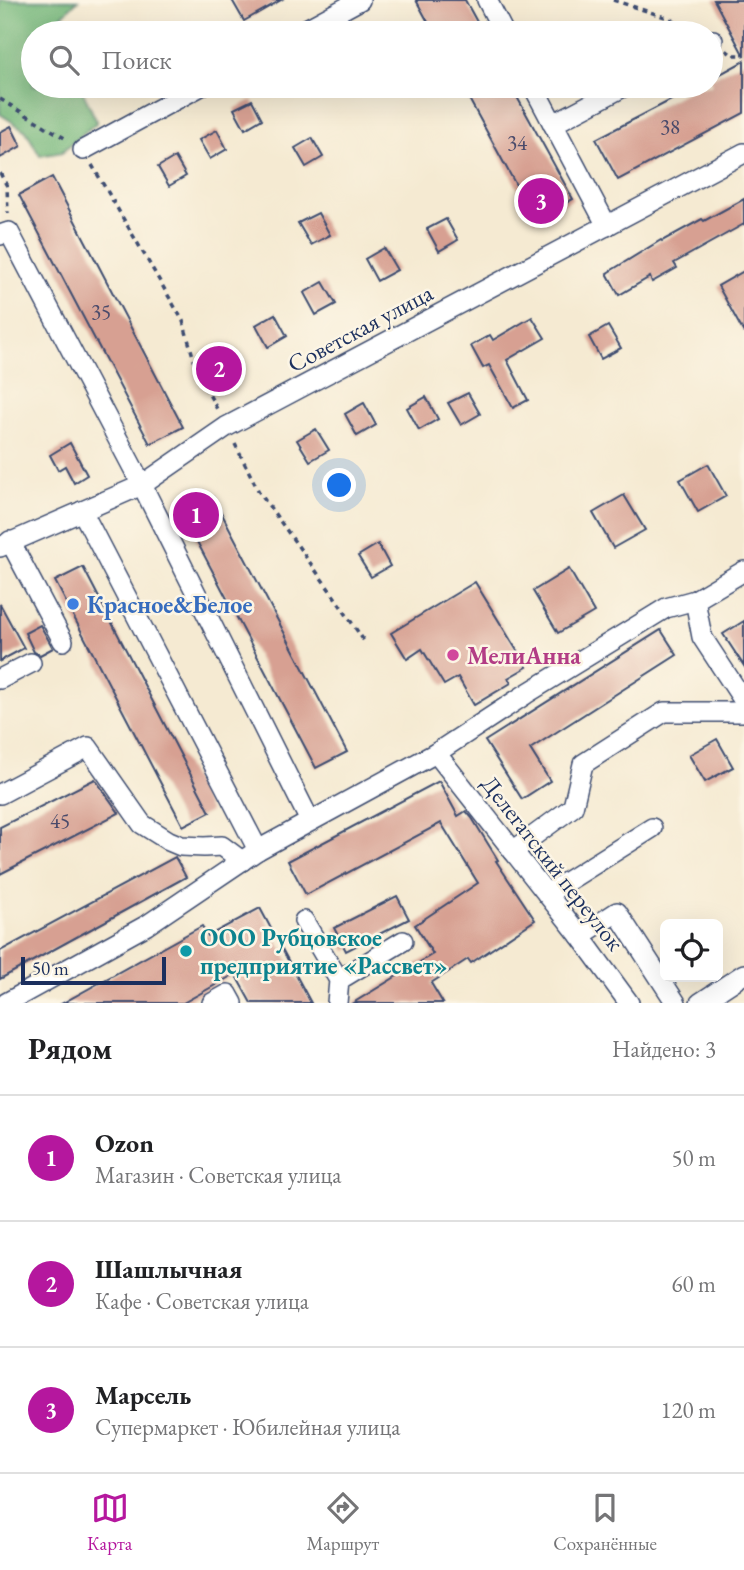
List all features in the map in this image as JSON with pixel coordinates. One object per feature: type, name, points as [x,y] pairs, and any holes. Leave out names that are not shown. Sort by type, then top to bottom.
[{"type":"street","points":[[321,21],[360,0]]},
{"type":"street","points":[[487,0],[498,21]]},
{"type":"street","points":[[83,150],[179,98]]},
{"type":"street","points":[[539,98],[607,226]]},
{"type":"street","points":[[553,124],[602,98]]},
{"type":"street","name":"Советская улица","points":[[5,544],[142,485],[226,427],[744,153]]},
{"type":"street","points":[[5,233],[142,485],[310,821]]},
{"type":"street","points":[[82,512],[250,855]]},
{"type":"street","points":[[5,544],[63,641]]},
{"type":"street","points":[[6,1003],[147,925],[250,855],[436,753],[666,608],[695,600],[744,570]]},
{"type":"street","points":[[695,600],[702,637],[744,701]]},
{"type":"street","points":[[0,679],[31,663]]},
{"type":"street","points":[[513,851],[573,807],[583,764],[664,712],[744,712]]},
{"type":"street","points":[[0,794],[88,747],[142,824],[181,846],[222,846],[250,855]]},
{"type":"street","name":"Делегатский переулок","points":[[436,753],[580,936],[629,1003]]},
{"type":"street","points":[[547,894],[652,828]]},
{"type":"street","points":[[580,936],[617,912],[676,1003]]},
{"type":"street","points":[[304,921],[338,980],[337,1003]]},
{"type":"street","points":[[338,980],[403,941]]},
{"type":"street","points":[[700,1003],[744,974]]},
{"type":"street","points":[[212,1003],[229,994],[233,1003]]},
{"type":"path","points":[[613,0],[674,21]]},
{"type":"path","points":[[0,99],[83,150],[183,321],[198,374],[259,492],[366,644]]},
{"type":"path","points":[[0,173],[7,186],[5,233]]},
{"type":"green space","points":[[0,0],[78,0],[57,21],[21,21],[21,98],[86,98],[97,122],[62,152],[40,156],[26,131],[0,114]]},
{"type":"building","points":[[232,0],[281,0],[244,21]]},
{"type":"building","points":[[416,0],[465,0],[476,21],[427,21]]},
{"type":"building","points":[[714,0],[744,0],[744,56]]},
{"type":"building","points":[[744,61],[744,113],[618,180],[596,139],[675,98],[723,98],[723,72]]},
{"type":"building","points":[[469,98],[518,98],[573,199],[535,220]]},
{"type":"building","points":[[252,100],[262,119],[245,129],[234,109]]},
{"type":"building","points":[[11,126],[21,146],[0,158],[0,132]]},
{"type":"building","points":[[217,130],[227,149],[210,159],[199,140]]},
{"type":"building","points":[[312,138],[323,157],[306,167],[295,148]]},
{"type":"building","points":[[175,157],[186,176],[169,186],[158,167]]},
{"type":"building","points":[[52,177],[183,427],[150,444],[19,195]]},
{"type":"building","points":[[744,199],[744,224],[674,263],[677,268],[652,282],[650,277],[619,295],[607,273],[661,240]]},
{"type":"building","points":[[318,213],[330,235],[311,245],[298,223]]},
{"type":"building","points":[[446,219],[458,240],[439,251],[427,229]]},
{"type":"building","points":[[384,248],[397,270],[377,281],[365,259]]},
{"type":"building","points":[[744,271],[744,333],[718,286]]},
{"type":"building","points":[[323,282],[336,304],[316,315],[304,293]]},
{"type":"building","points":[[275,314],[287,336],[268,347],[256,325]]},
{"type":"building","points":[[532,317],[545,338],[507,360],[528,400],[513,408],[489,365],[483,368],[471,346],[490,335],[493,340]]},
{"type":"building","points":[[608,326],[621,348],[601,359],[589,337]]},
{"type":"building","points":[[468,393],[480,414],[461,425],[448,403]]},
{"type":"building","points":[[426,397],[438,419],[419,430],[407,408]]},
{"type":"building","points":[[364,403],[376,425],[357,436],[345,414]]},
{"type":"building","points":[[316,429],[329,450],[310,461],[297,440]]},
{"type":"building","points":[[70,443],[87,475],[74,483],[65,466],[58,470],[50,455]]},
{"type":"building","points":[[708,464],[726,496],[698,512],[680,480]]},
{"type":"building","points":[[624,495],[645,530],[613,548],[593,513]]},
{"type":"building","points":[[213,497],[347,752],[316,768],[182,513]]},
{"type":"building","points":[[378,544],[390,566],[371,577],[358,556]]},
{"type":"building","points":[[83,567],[210,812],[183,826],[55,581]]},
{"type":"building","points":[[569,569],[594,612],[558,633],[533,591]]},
{"type":"building","points":[[475,582],[527,667],[508,678],[511,683],[474,705],[458,677],[444,685],[422,649],[407,659],[391,633]]},
{"type":"building","points":[[0,604],[24,648],[0,661]]},
{"type":"building","points":[[744,621],[744,666],[723,634]]},
{"type":"building","points":[[40,625],[53,648],[40,655],[34,652],[25,633]]},
{"type":"building","points":[[661,630],[677,655],[530,749],[550,781],[522,799],[485,741]]},
{"type":"building","points":[[717,739],[733,767],[705,782],[689,755]]},
{"type":"building","points":[[95,779],[119,813],[0,874],[0,827]]},
{"type":"building","points":[[439,781],[458,816],[466,811],[472,818],[498,860],[496,861],[535,920],[471,963],[468,959],[431,983],[443,1003],[353,1003],[433,954],[415,925],[478,883],[441,823],[306,895],[288,861]]},
{"type":"building","points":[[175,857],[186,877],[0,979],[0,951]]},
{"type":"building","points":[[397,896],[409,919],[346,951],[334,928]]},
{"type":"building","points":[[260,908],[311,1003],[251,1003],[235,974],[183,1003],[63,1003],[202,926],[208,936]]},
{"type":"place","name":"Марсель","points":[[541,201]]},
{"type":"place","name":"Шашлычная","points":[[219,369]]},
{"type":"place","name":"Ozon","points":[[196,515]]},
{"type":"place","name":"Красное&Белое","points":[[73,604]]},
{"type":"place","name":"МелиАнна","points":[[453,655]]},
{"type":"place","name":"ООО Рубцовское предприятие «Рассвет»","points":[[186,951]]}]
